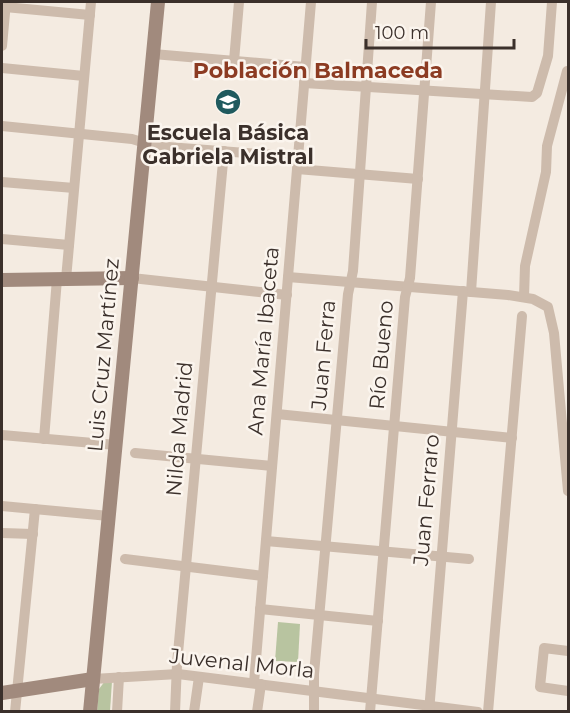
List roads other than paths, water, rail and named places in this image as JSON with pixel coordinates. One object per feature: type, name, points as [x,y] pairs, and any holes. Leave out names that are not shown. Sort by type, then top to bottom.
[{"type":"street","points":[[44,439],[61,279],[69,245],[91,2]]},
{"type":"street","name":"Luis Cruz Martínez","points":[[90,711],[158,2]]},
{"type":"street","points":[[234,61],[239,2]]},
{"type":"street","name":"Ana María Ibaceta","points":[[257,711],[260,609],[310,2]]},
{"type":"street","name":"Juan Ferra","points":[[314,711],[320,615],[360,174],[372,2]]},
{"type":"street","name":"Río Bueno","points":[[370,711],[418,179],[431,2]]},
{"type":"street","name":"Juan Ferraro","points":[[429,708],[451,432],[467,292],[490,2]]},
{"type":"street","points":[[304,83],[532,97],[537,93],[548,56],[552,2]]},
{"type":"street","points":[[2,46],[5,4],[90,15]]},
{"type":"street","points":[[153,54],[305,67]]},
{"type":"street","points":[[2,68],[84,76]]},
{"type":"street","points":[[524,297],[525,266],[546,171],[547,146],[567,71]]},
{"type":"street","points":[[2,126],[224,151],[360,174],[418,179]]},
{"type":"street","name":"Nilda Madrid","points":[[175,711],[224,151]]},
{"type":"street","points":[[2,182],[74,188]]},
{"type":"street","points":[[2,239],[69,245]]},
{"type":"street","points":[[288,277],[508,295],[533,299],[548,307],[554,333],[568,491]]},
{"type":"street","points":[[2,280],[132,278],[287,294]]},
{"type":"street","points":[[488,711],[522,316]]},
{"type":"street","points":[[277,414],[512,438]]},
{"type":"street","points":[[2,435],[116,445]]},
{"type":"street","points":[[135,453],[272,466]]},
{"type":"street","points":[[2,506],[109,516]]},
{"type":"street","points":[[15,711],[35,509]]},
{"type":"street","points":[[2,533],[33,534]]},
{"type":"street","points":[[266,541],[469,559]]},
{"type":"street","points":[[125,559],[263,576]]},
{"type":"street","points":[[260,609],[378,621]]},
{"type":"street","points":[[568,651],[544,648],[540,687],[568,691]]},
{"type":"street","name":"Juvenal Morla","points":[[2,693],[93,679],[178,674],[372,698],[429,708],[478,711]]},
{"type":"street","points":[[117,711],[119,677]]},
{"type":"street","points":[[194,711],[199,677]]},
{"type":"place","name":"Escuela Básica Gabriela Mistral","points":[[228,102]]},
{"type":"district","name":"Población Balmaceda","points":[[318,70]]}]
